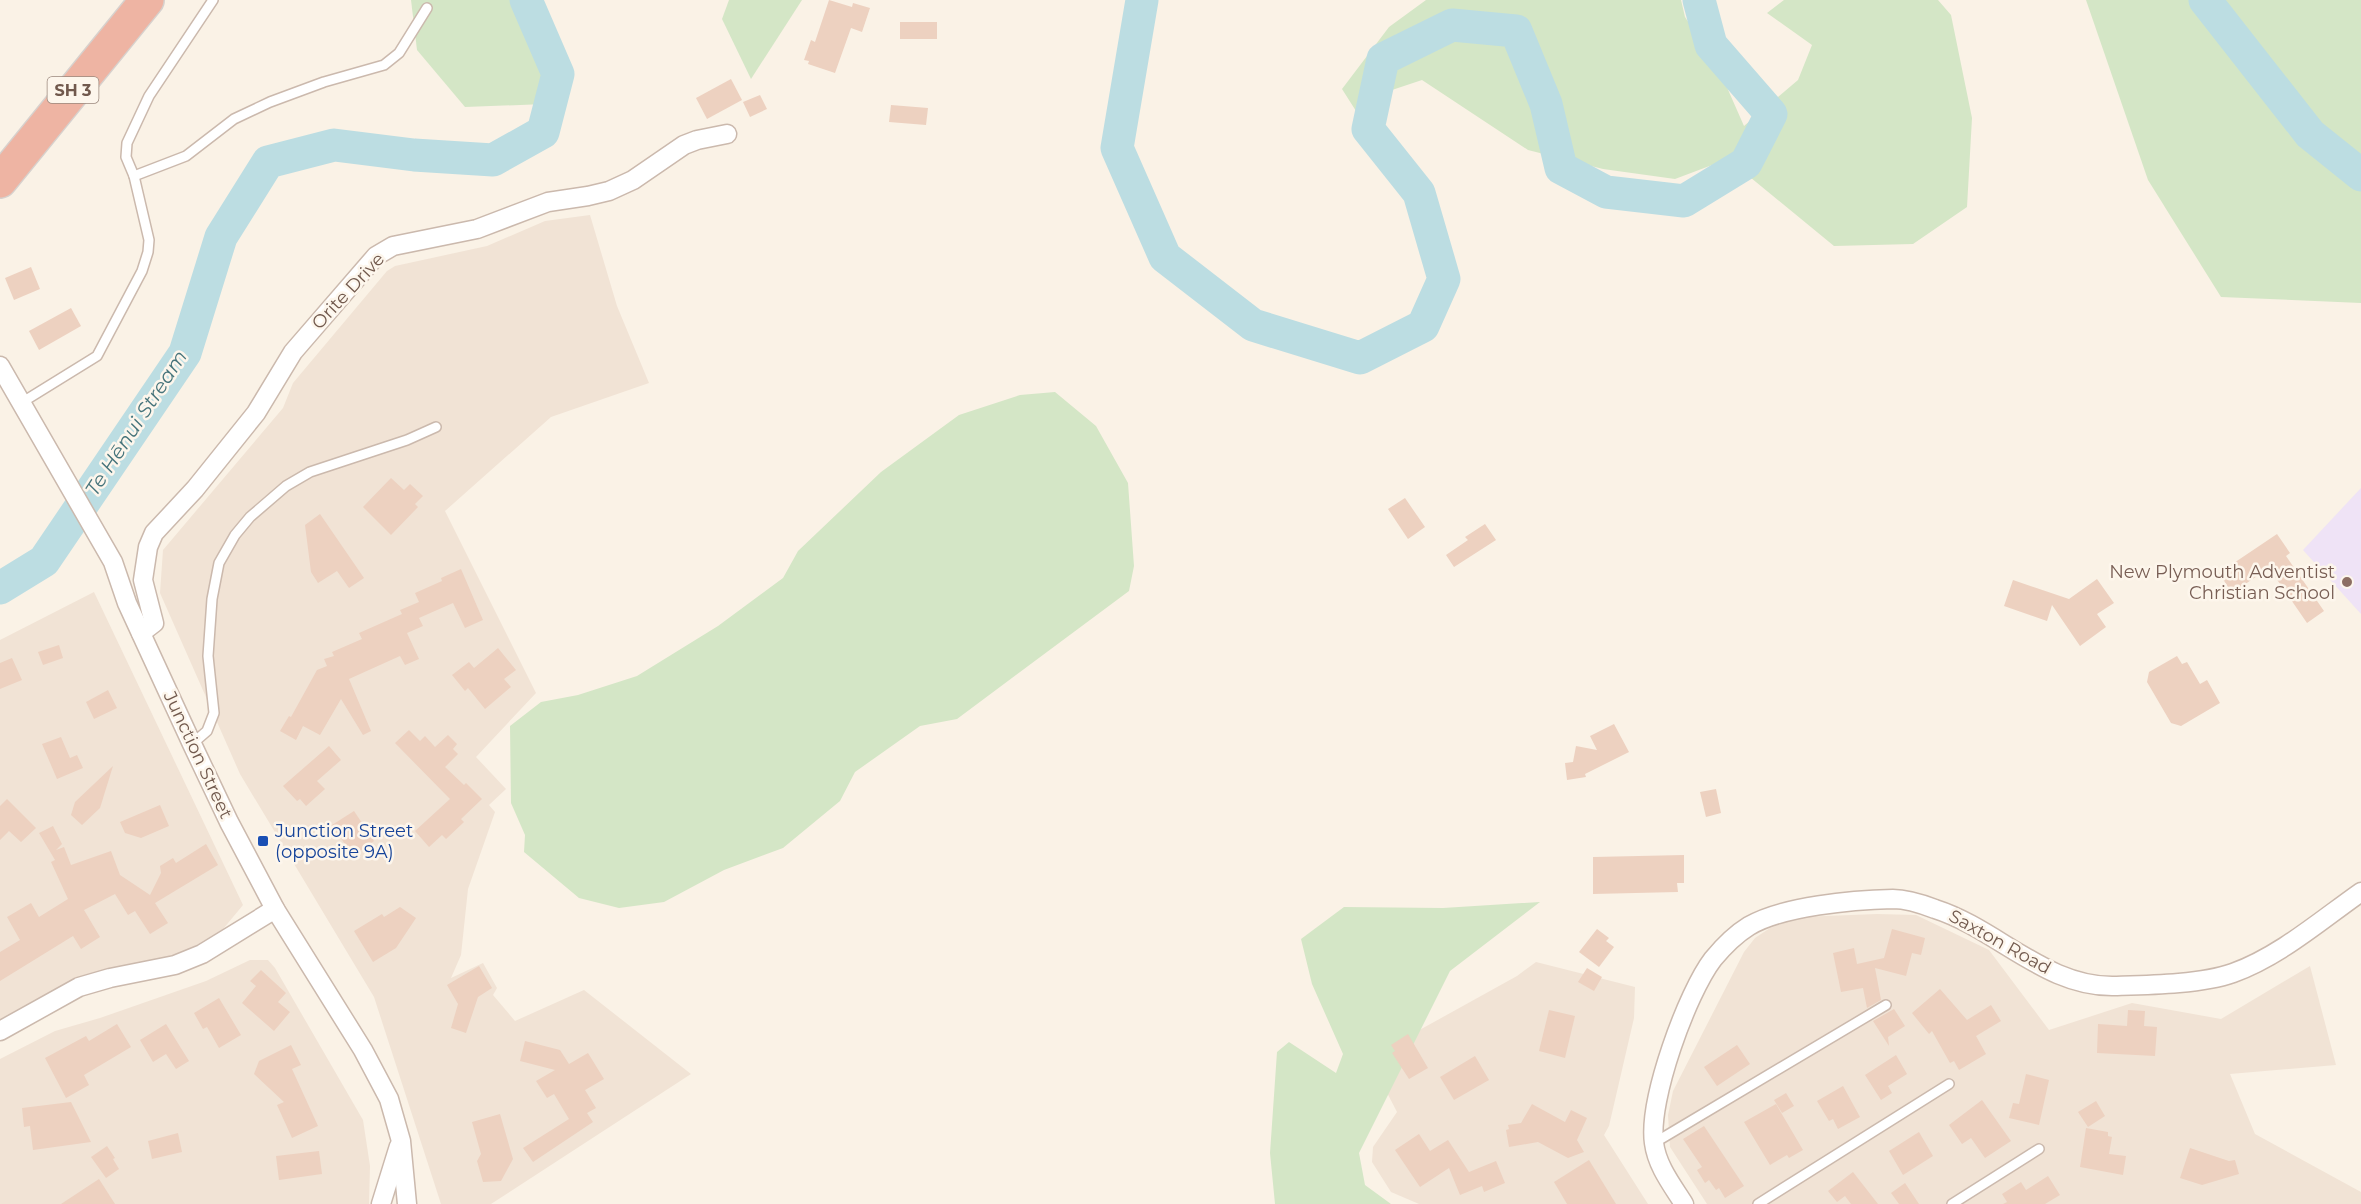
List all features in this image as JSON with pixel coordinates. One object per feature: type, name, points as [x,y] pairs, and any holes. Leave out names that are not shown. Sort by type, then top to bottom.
[{"type":"highway","name":"SH 3","points":[[0,181],[147,0]]},
{"type":"street","name":"Orite Drive","points":[[141,633],[154,623],[144,580],[148,547],[154,533],[188,498],[256,413],[293,352],[376,256],[393,246],[477,229],[548,202],[588,196],[609,190],[633,180],[684,145],[727,134]]},
{"type":"street","name":"Junction Street","points":[[0,366],[113,562],[141,633],[192,744],[229,822],[275,909],[363,1050],[389,1099],[401,1141],[407,1204]]},
{"type":"street","name":"Saxton Road","points":[[1684,1204],[1662,1170],[1654,1143],[1654,1125],[1660,1085],[1698,984],[1713,959],[1732,939],[1748,927],[1767,918],[1789,912],[1869,900],[1895,899],[1918,903],[1952,914],[1979,927],[2044,968],[2064,977],[2086,984],[2113,987],[2172,983],[2233,973],[2270,955],[2361,892]]},
{"type":"street","points":[[0,1031],[79,987],[110,978],[175,965],[202,954],[275,909]]},
{"type":"street","points":[[381,1204],[401,1141]]},
{"type":"lane","points":[[21,403],[97,356],[141,271],[148,252],[149,240],[134,176],[126,157],[127,143],[149,96],[213,0]]},
{"type":"lane","points":[[134,176],[186,156],[234,119],[270,102],[324,82],[384,65],[399,53],[427,8]]},
{"type":"lane","points":[[192,744],[207,730],[213,720],[214,705],[209,680],[208,656],[212,599],[219,563],[235,534],[250,517],[286,486],[304,476],[328,465],[407,440],[436,427]]},
{"type":"lane","points":[[1654,1143],[1886,1005]]},
{"type":"lane","points":[[1758,1204],[1949,1084]]},
{"type":"lane","points":[[1952,1204],[2039,1149]]},
{"type":"shaded area","points":[[590,215],[617,306],[649,383],[551,417],[445,511],[536,693],[476,757],[506,789],[489,805],[495,812],[468,889],[461,955],[451,978],[483,963],[497,988],[493,995],[515,1021],[584,990],[691,1074],[491,1204],[441,1204],[374,997],[240,774],[160,593],[163,550],[283,408],[293,383],[387,271],[395,266],[487,246],[545,221]]},
{"type":"shaded area","name":"New Plymouth Adventist Christian School","points":[[2361,488],[2361,614],[2303,550]]},
{"type":"shaded area","points":[[94,592],[243,905],[223,929],[188,950],[70,987],[0,1023],[0,640]]},
{"type":"shaded area","points":[[1916,915],[1989,950],[2049,1030],[2132,1003],[2221,1019],[2310,966],[2336,1065],[2230,1074],[2255,1134],[2361,1192],[2361,1204],[1707,1204],[1670,1147],[1668,1115],[1673,1091],[1744,952],[1755,938],[1770,928],[1800,917]]},
{"type":"shaded area","points":[[250,960],[268,960],[275,968],[363,1120],[370,1166],[369,1204],[0,1204],[0,1059],[55,1031],[100,1018],[206,981]]},
{"type":"shaded area","points":[[1536,962],[1635,987],[1634,1018],[1609,1126],[1604,1135],[1648,1204],[1419,1204],[1391,1192],[1372,1162],[1373,1147],[1397,1112],[1369,1058],[1517,976]]},
{"type":"green space","points":[[411,0],[531,0],[545,104],[465,107],[417,50]]},
{"type":"green space","points":[[729,0],[802,0],[751,79],[722,19]]},
{"type":"green space","points":[[1426,0],[1681,0],[1685,17],[1718,67],[1744,126],[1798,80],[1812,45],[1767,13],[1784,0],[1938,0],[1951,15],[1972,118],[1967,207],[1913,244],[1834,246],[1728,159],[1675,179],[1603,169],[1528,150],[1422,80],[1386,92],[1377,144],[1342,89],[1389,27]]},
{"type":"green space","points":[[2086,0],[2361,0],[2361,303],[2221,297],[2148,180]]},
{"type":"green space","points":[[1055,392],[1096,426],[1128,483],[1134,566],[1129,591],[957,719],[920,726],[855,772],[840,801],[783,848],[724,870],[664,902],[619,908],[579,898],[524,852],[525,835],[511,803],[510,726],[541,702],[578,695],[637,676],[718,626],[783,578],[798,551],[881,472],[959,415],[1020,395]]},
{"type":"green space","points":[[1540,902],[1450,971],[1359,1153],[1365,1185],[1391,1204],[1275,1204],[1270,1153],[1277,1052],[1289,1042],[1336,1073],[1343,1054],[1312,984],[1301,939],[1344,907],[1443,908]]},
{"type":"building","points":[[829,0],[852,7],[853,3],[870,8],[862,32],[851,28],[835,73],[808,64],[809,61],[804,60],[811,40],[815,42]]},
{"type":"building","points":[[900,22],[937,22],[937,39],[900,39]]},
{"type":"building","points":[[731,79],[742,100],[707,119],[696,98]]},
{"type":"building","points":[[760,95],[767,109],[750,117],[743,102]]},
{"type":"building","points":[[891,105],[928,108],[926,125],[889,122]]},
{"type":"building","points":[[31,267],[40,289],[14,300],[5,278]]},
{"type":"building","points":[[71,308],[81,326],[39,350],[29,331]]},
{"type":"building","points":[[391,478],[404,490],[410,484],[423,496],[415,504],[418,507],[391,535],[363,507]]},
{"type":"building","points":[[1405,498],[1425,527],[1408,539],[1388,509]]},
{"type":"building","points":[[320,514],[364,578],[349,588],[337,571],[318,583],[311,572],[305,525]]},
{"type":"building","points":[[1485,524],[1496,540],[1454,567],[1446,555],[1468,540],[1465,537]]},
{"type":"building","points":[[2277,534],[2290,553],[2286,556],[2324,611],[2307,623],[2269,568],[2232,593],[2219,573]]},
{"type":"building","points":[[461,569],[483,620],[465,628],[453,603],[419,618],[423,626],[407,633],[419,659],[405,665],[400,656],[349,679],[371,731],[363,735],[341,699],[320,735],[303,726],[296,740],[280,731],[289,716],[291,717],[317,670],[327,666],[324,659],[334,656],[332,652],[362,639],[359,633],[402,614],[400,610],[419,602],[415,593],[442,581],[441,578]]},
{"type":"building","points":[[2097,579],[2114,603],[2097,614],[2106,627],[2080,646],[2052,605],[2047,621],[2004,606],[2013,580],[2069,599]]},
{"type":"building","points":[[59,645],[63,658],[43,665],[38,652]]},
{"type":"building","points":[[498,648],[516,670],[504,679],[511,687],[485,709],[468,688],[465,691],[452,675],[469,662],[474,668]]},
{"type":"building","points":[[2177,656],[2182,664],[2187,662],[2200,684],[2207,680],[2220,703],[2181,726],[2171,723],[2147,682],[2149,672]]},
{"type":"building","points":[[12,658],[22,680],[0,689],[0,663]]},
{"type":"building","points":[[108,690],[117,708],[94,719],[86,702]]},
{"type":"building","points":[[1614,724],[1629,752],[1585,774],[1586,777],[1567,780],[1565,763],[1573,762],[1576,746],[1597,750],[1590,736]]},
{"type":"building","points":[[409,730],[420,741],[425,736],[435,747],[448,735],[457,744],[453,749],[458,754],[445,767],[482,799],[461,819],[464,822],[446,839],[442,835],[429,847],[415,831],[450,799],[395,743]]},
{"type":"building","points":[[61,737],[70,758],[77,755],[83,768],[57,779],[42,744]]},
{"type":"building","points":[[329,746],[341,760],[317,781],[325,789],[306,806],[300,799],[297,801],[283,786]]},
{"type":"building","points":[[113,766],[100,808],[82,825],[71,815],[75,802]]},
{"type":"building","points":[[1716,789],[1721,813],[1706,817],[1700,792]]},
{"type":"building","points":[[7,799],[36,828],[21,842],[9,831],[0,840],[0,806]]},
{"type":"building","points":[[160,805],[169,826],[141,838],[125,833],[120,822]]},
{"type":"building","points":[[354,811],[374,841],[353,856],[332,825]]},
{"type":"building","points":[[53,826],[62,844],[56,850],[64,847],[71,865],[111,851],[120,875],[150,895],[161,873],[160,866],[173,858],[176,863],[206,844],[218,865],[155,903],[168,923],[150,934],[135,911],[128,915],[115,894],[84,910],[100,937],[81,949],[73,936],[0,981],[0,952],[20,940],[7,917],[31,903],[39,917],[68,899],[51,862],[55,860],[39,833]]},
{"type":"building","points":[[1684,855],[1684,883],[1677,883],[1678,892],[1593,894],[1593,857]]},
{"type":"building","points":[[400,907],[416,918],[396,948],[373,962],[354,931],[382,914],[384,917]]},
{"type":"building","points":[[1597,929],[1609,938],[1606,941],[1614,947],[1599,967],[1579,952]]},
{"type":"building","points":[[1892,929],[1925,938],[1921,955],[1912,953],[1906,976],[1875,968],[1881,1000],[1867,1008],[1863,988],[1841,992],[1833,953],[1854,948],[1857,964],[1884,958]]},
{"type":"building","points":[[479,966],[492,988],[478,997],[466,1033],[451,1028],[458,1004],[447,985]]},
{"type":"building","points":[[1587,968],[1602,977],[1594,991],[1578,982]]},
{"type":"building","points":[[261,970],[286,993],[278,1002],[290,1012],[274,1031],[242,1003],[256,986],[250,981]]},
{"type":"building","points":[[1940,989],[1967,1020],[1991,1005],[2001,1021],[1976,1036],[1986,1054],[1959,1070],[1954,1061],[1950,1063],[1932,1031],[1929,1034],[1912,1013]]},
{"type":"building","points":[[219,998],[241,1035],[219,1048],[207,1027],[203,1029],[194,1013]]},
{"type":"building","points":[[1894,1009],[1905,1026],[1888,1037],[1889,1046],[1873,1021]]},
{"type":"building","points":[[1549,1010],[1575,1016],[1565,1058],[1539,1051]]},
{"type":"building","points":[[2128,1010],[2145,1011],[2144,1026],[2157,1027],[2155,1056],[2097,1053],[2098,1024],[2127,1026]]},
{"type":"building","points":[[117,1024],[131,1047],[84,1075],[89,1085],[66,1098],[45,1058],[86,1036],[89,1041]]},
{"type":"building","points":[[166,1024],[189,1061],[176,1069],[166,1054],[153,1062],[140,1040]]},
{"type":"building","points":[[1408,1034],[1428,1068],[1409,1079],[1392,1053],[1395,1051],[1391,1045]]},
{"type":"building","points":[[525,1041],[560,1050],[569,1064],[588,1053],[604,1079],[585,1090],[596,1108],[587,1113],[593,1122],[533,1162],[523,1148],[569,1119],[554,1094],[547,1098],[536,1081],[555,1070],[520,1061]]},
{"type":"building","points":[[291,1045],[301,1065],[292,1069],[318,1126],[292,1138],[277,1105],[284,1102],[254,1074],[259,1061]]},
{"type":"building","points":[[1737,1045],[1750,1064],[1717,1086],[1704,1067]]},
{"type":"building","points":[[1896,1055],[1907,1074],[1888,1086],[1892,1093],[1881,1100],[1865,1075]]},
{"type":"building","points":[[1475,1056],[1489,1080],[1454,1100],[1440,1077]]},
{"type":"building","points":[[2026,1074],[2049,1080],[2039,1125],[2009,1118],[2013,1103],[2019,1104]]},
{"type":"building","points":[[1843,1086],[1860,1117],[1838,1129],[1833,1119],[1829,1121],[1817,1101]]},
{"type":"building","points":[[1786,1093],[1794,1106],[1782,1113],[1774,1100]]},
{"type":"building","points":[[1982,1100],[2011,1141],[1985,1158],[1971,1138],[1962,1144],[1949,1125]]},
{"type":"building","points":[[2096,1101],[2105,1116],[2088,1127],[2078,1112]]},
{"type":"building","points":[[71,1102],[91,1142],[33,1150],[30,1126],[24,1127],[22,1108]]},
{"type":"building","points":[[1532,1104],[1565,1122],[1571,1110],[1587,1118],[1577,1140],[1584,1152],[1568,1158],[1538,1142],[1509,1147],[1506,1130],[1509,1129],[1508,1125],[1521,1123]]},
{"type":"building","points":[[1776,1104],[1803,1150],[1789,1158],[1787,1155],[1770,1165],[1744,1122]]},
{"type":"building","points":[[500,1114],[513,1159],[501,1181],[483,1182],[477,1161],[481,1154],[472,1122]]},
{"type":"building","points":[[1704,1126],[1744,1186],[1725,1198],[1719,1188],[1716,1190],[1709,1180],[1705,1183],[1697,1170],[1702,1167],[1683,1139]]},
{"type":"building","points":[[2086,1128],[2108,1132],[2108,1136],[2112,1137],[2109,1154],[2126,1156],[2123,1175],[2080,1167]]},
{"type":"building","points":[[1919,1132],[1933,1156],[1903,1175],[1889,1151]]},
{"type":"building","points":[[178,1133],[182,1152],[152,1159],[148,1141]]},
{"type":"building","points":[[1419,1134],[1430,1151],[1448,1140],[1469,1172],[1496,1161],[1505,1183],[1484,1192],[1482,1186],[1460,1195],[1449,1168],[1420,1187],[1395,1150]]},
{"type":"building","points":[[107,1146],[119,1169],[106,1178],[91,1157]]},
{"type":"building","points":[[2190,1148],[2229,1161],[2235,1160],[2239,1174],[2202,1185],[2180,1178]]},
{"type":"building","points":[[319,1151],[322,1174],[279,1180],[276,1156]]},
{"type":"building","points":[[1589,1160],[1616,1204],[1567,1204],[1554,1182]]},
{"type":"building","points":[[1853,1172],[1878,1204],[1851,1204],[1845,1196],[1837,1202],[1828,1191]]},
{"type":"building","points":[[2048,1176],[2060,1195],[2045,1204],[2003,1204],[2007,1202],[2002,1194],[2021,1182],[2026,1190]]},
{"type":"building","points":[[99,1179],[115,1204],[61,1204]]},
{"type":"building","points":[[1905,1183],[1919,1204],[1899,1204],[1891,1193]]},
{"type":"waterway","name":"Te Hēnui Stream","points":[[0,588],[44,561],[185,353],[221,237],[268,162],[334,145],[414,155],[493,160],[543,132],[558,74],[526,0]]},
{"type":"waterway","name":"Te Hēnui Stream","points":[[1142,0],[1117,148],[1165,257],[1253,325],[1360,358],[1423,326],[1444,279],[1419,193],[1368,129],[1383,59],[1452,25],[1516,31],[1546,104],[1561,168],[1606,192],[1684,201],[1746,163],[1771,114],[1711,45],[1699,0]]},
{"type":"waterway","name":"Te Hēnui Stream","points":[[2205,0],[2310,134],[2361,175]]},
{"type":"place","name":"New Plymouth Adventist Christian School","points":[[2347,582]]},
{"type":"place","name":"Junction Street (opposite 9A)","points":[[263,841]]}]
